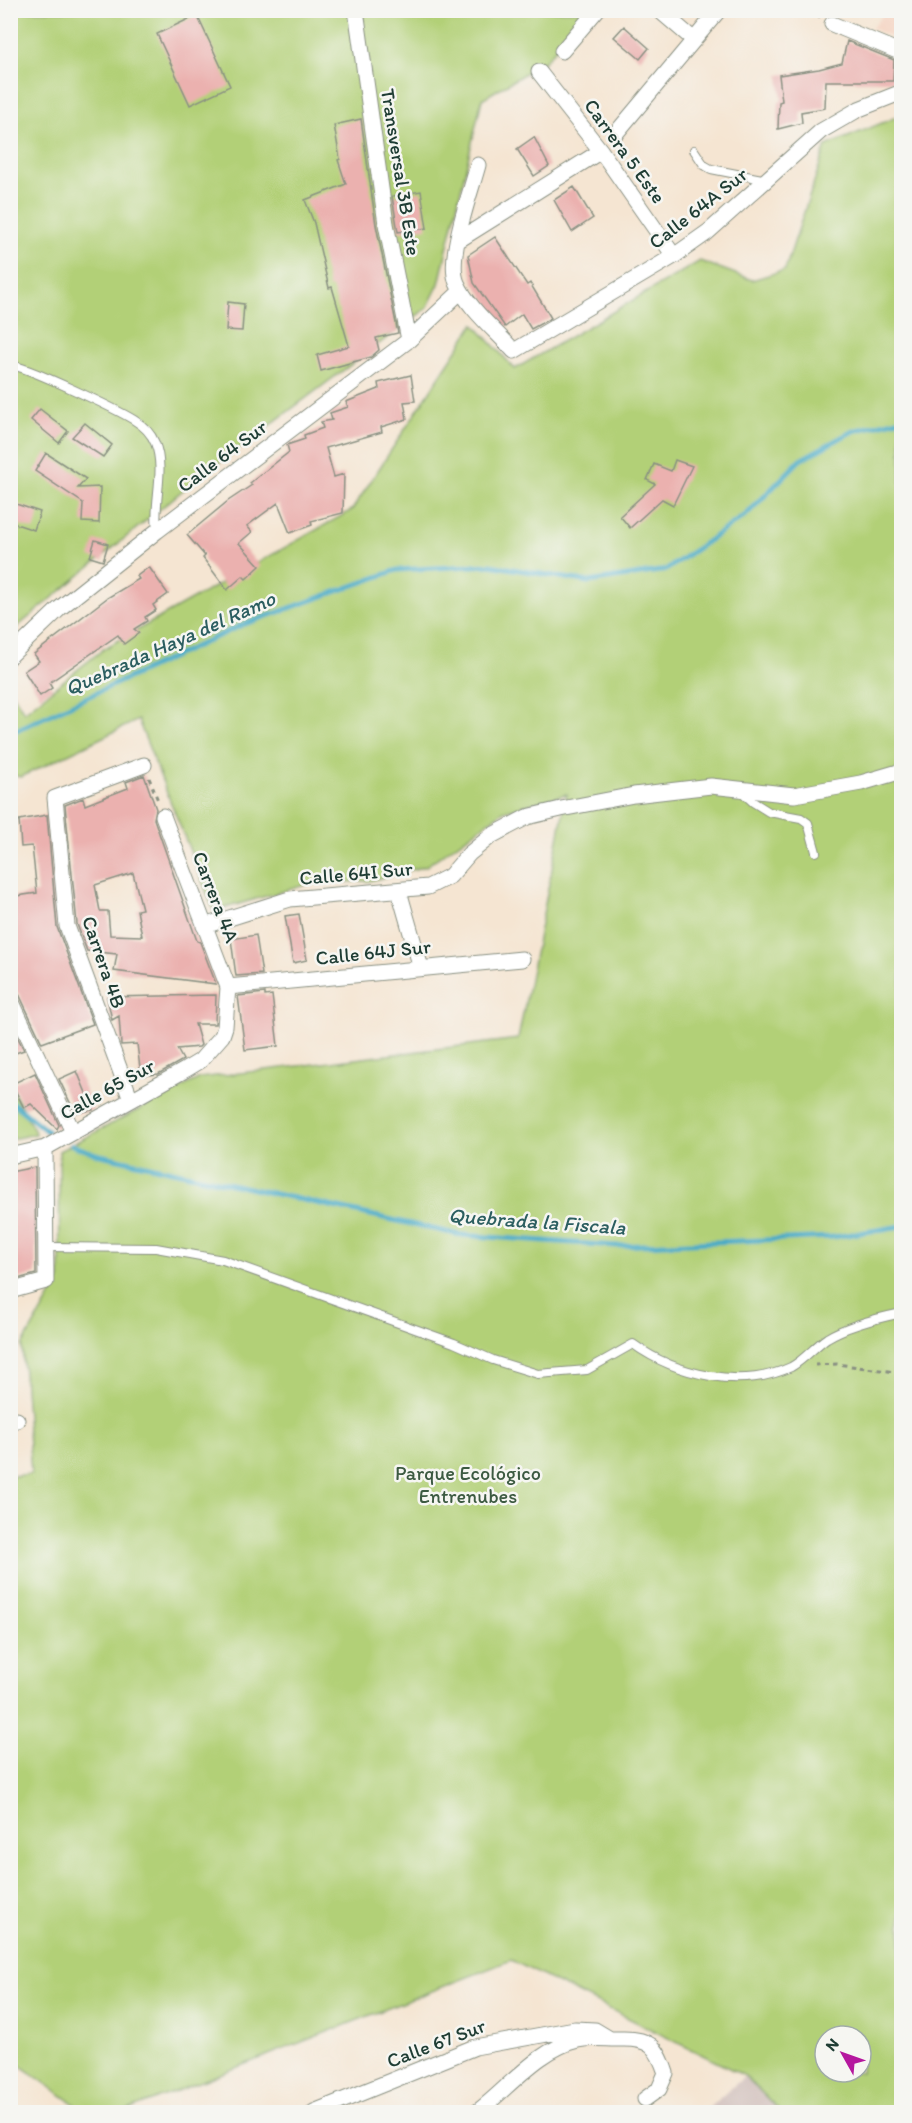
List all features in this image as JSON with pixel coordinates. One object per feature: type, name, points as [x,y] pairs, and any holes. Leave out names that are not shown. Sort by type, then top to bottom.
[{"type":"street","name":"Transversal 3B Este","points":[[356,10],[386,224],[409,340]]},
{"type":"street","points":[[562,51],[597,10]]},
{"type":"street","points":[[659,10],[694,40]]},
{"type":"street","points":[[617,132],[719,10]]},
{"type":"street","points":[[832,24],[902,53]]},
{"type":"street","name":"Carrera 5 Este","points":[[539,72],[601,151],[674,256]]},
{"type":"street","name":"Calle 64A Sur","points":[[461,291],[513,351],[674,256],[708,232],[769,180],[803,145],[821,131],[859,109],[902,92]]},
{"type":"street","points":[[459,240],[601,151]]},
{"type":"street","points":[[461,291],[456,281],[455,258],[478,165]]},
{"type":"street","name":"Calle 64 Sur","points":[[10,656],[60,608],[157,531],[409,340],[461,291]]},
{"type":"street","name":"Carrera 4B","points":[[131,1100],[67,926],[55,798],[144,765]]},
{"type":"street","name":"Calle 64I Sur","points":[[204,926],[290,899],[428,887],[450,876],[469,854],[491,836],[527,817],[561,809],[634,795],[711,786],[794,795],[861,783],[902,771]]},
{"type":"street","name":"Carrera 4A","points":[[164,816],[228,987],[225,1027],[216,1045]]},
{"type":"street","points":[[399,891],[421,968]]},
{"type":"street","name":"Calle 64J Sur","points":[[228,987],[522,959]]},
{"type":"street","points":[[10,998],[73,1132]]},
{"type":"street","name":"Calle 65 Sur","points":[[10,1156],[45,1148],[200,1061],[216,1045]]},
{"type":"street","points":[[10,1291],[45,1281],[45,1148]]},
{"type":"street","name":"Calle 67 Sur","points":[[314,2112],[475,2047],[575,2029],[595,2030],[610,2039]]},
{"type":"street","points":[[477,2112],[550,2052],[577,2040],[610,2039],[647,2042],[659,2052],[666,2073],[659,2088],[645,2099]]},
{"type":"lane","points":[[694,150],[704,165],[711,169],[769,180]]},
{"type":"lane","points":[[10,365],[118,412],[149,431],[156,445],[160,464],[154,513],[157,531]]},
{"type":"lane","points":[[741,791],[769,812],[801,818],[808,823],[816,852]]},
{"type":"lane","points":[[46,1247],[156,1248],[223,1260],[454,1343],[493,1360],[538,1374],[587,1370],[633,1344],[678,1366],[714,1377],[752,1378],[792,1366],[828,1337],[880,1318],[902,1313]]},
{"type":"path","points":[[144,765],[164,816]]},
{"type":"path","points":[[792,1366],[837,1364],[902,1373]]},
{"type":"shaded area","points":[[886,11],[901,11],[901,42],[872,28]]},
{"type":"shaded area","points":[[745,2076],[781,2112],[704,2112]]},
{"type":"green space","points":[[11,11],[589,11],[544,62],[482,99],[439,284],[427,308],[188,486],[11,632]]},
{"type":"green space","name":"Parque Ecológico Entrenubes","points":[[901,115],[901,2112],[781,2112],[745,2076],[511,1960],[123,2112],[86,2112],[11,2059],[11,1476],[31,1474],[22,1346],[60,1279],[59,1151],[200,1078],[518,1039],[567,794],[504,811],[426,866],[370,881],[312,883],[214,911],[138,720],[21,777],[11,775],[10,689],[24,712],[105,648],[352,510],[474,324],[515,369],[700,261],[752,280],[785,270],[826,146]]},
{"type":"green space","points":[[11,1088],[36,1134],[11,1139]]},
{"type":"building","points":[[197,15],[230,86],[190,105],[157,34]]},
{"type":"building","points":[[624,26],[649,48],[640,59],[614,37]]},
{"type":"building","points":[[847,41],[894,60],[893,81],[826,81],[825,108],[801,112],[802,123],[778,129],[779,102],[782,101],[779,75],[842,63]]},
{"type":"building","points":[[361,119],[376,225],[398,333],[376,338],[379,350],[371,357],[321,371],[317,355],[349,346],[332,287],[329,288],[314,223],[305,200],[346,184],[338,160],[340,159],[334,125]]},
{"type":"building","points":[[534,137],[549,166],[534,176],[517,149]]},
{"type":"building","points":[[574,187],[593,218],[572,232],[554,200]]},
{"type":"building","points":[[421,191],[427,228],[398,232],[392,196]]},
{"type":"building","points":[[495,237],[527,285],[530,283],[551,318],[531,329],[522,314],[505,327],[474,283],[468,255]]},
{"type":"building","points":[[228,302],[244,304],[242,331],[226,330]]},
{"type":"building","points":[[411,375],[415,401],[404,402],[407,419],[381,427],[382,432],[326,448],[334,477],[344,474],[343,513],[311,521],[312,525],[290,533],[278,503],[247,526],[252,532],[239,543],[260,566],[246,579],[243,576],[227,590],[203,558],[205,556],[187,535],[228,501],[252,485],[250,483],[289,452],[287,445],[305,439],[304,435],[323,428],[321,422],[332,420],[330,413],[348,407],[346,402],[379,389],[378,383]]},
{"type":"building","points":[[40,409],[68,431],[59,443],[31,420]]},
{"type":"building","points":[[85,423],[112,445],[103,457],[72,437]]},
{"type":"building","points":[[46,453],[86,479],[78,488],[100,487],[99,523],[82,522],[83,503],[35,471]]},
{"type":"building","points":[[675,460],[692,466],[673,505],[662,499],[630,528],[620,516],[655,484],[647,480],[654,464],[671,471]]},
{"type":"building","points":[[13,503],[40,512],[34,530],[10,522]]},
{"type":"building","points":[[95,540],[108,544],[103,561],[90,557]]},
{"type":"building","points":[[149,567],[168,594],[153,605],[156,610],[145,617],[147,621],[134,629],[139,633],[124,644],[118,635],[49,683],[52,688],[40,696],[24,671],[39,661],[34,654],[107,598],[139,579],[137,576]]},
{"type":"building","points":[[144,775],[156,809],[154,819],[197,941],[200,942],[216,984],[114,971],[117,954],[87,951],[77,924],[65,805],[83,798],[85,805],[128,788],[126,782]],"holes":[[[133,873],[142,909],[137,910],[142,936],[110,935],[108,911],[100,911],[95,885]]]},
{"type":"building","points":[[47,815],[57,927],[93,1024],[42,1043],[19,994],[10,988],[10,897],[37,893],[32,846],[21,847],[19,820]]},
{"type":"building","points":[[299,914],[307,960],[293,963],[285,916]]},
{"type":"building","points":[[256,935],[262,974],[236,976],[231,939]]},
{"type":"building","points":[[265,993],[265,996],[272,995],[278,1046],[245,1050],[238,996]]},
{"type":"building","points":[[216,995],[215,1024],[195,1024],[201,1045],[177,1049],[183,1060],[158,1074],[141,1076],[137,1044],[121,1045],[119,1016],[112,1020],[107,997]]},
{"type":"building","points":[[10,1022],[24,1050],[10,1055]]},
{"type":"building","points":[[77,1071],[93,1110],[75,1113],[59,1079]]},
{"type":"building","points":[[35,1073],[59,1125],[57,1129],[31,1104],[24,1108],[12,1084]]},
{"type":"building","points":[[35,1167],[36,1274],[10,1281],[10,1172]]},
{"type":"waterway","name":"Quebrada Haya del Ramo","points":[[10,733],[242,625],[397,570],[490,565],[589,582],[666,570],[747,514],[800,460],[853,431],[902,419]]},
{"type":"waterway","name":"Quebrada la Fiscala","points":[[10,1101],[47,1131]]},
{"type":"waterway","name":"Quebrada la Fiscala","points":[[72,1145],[96,1154],[460,1235],[617,1246],[834,1237],[902,1226]]}]
